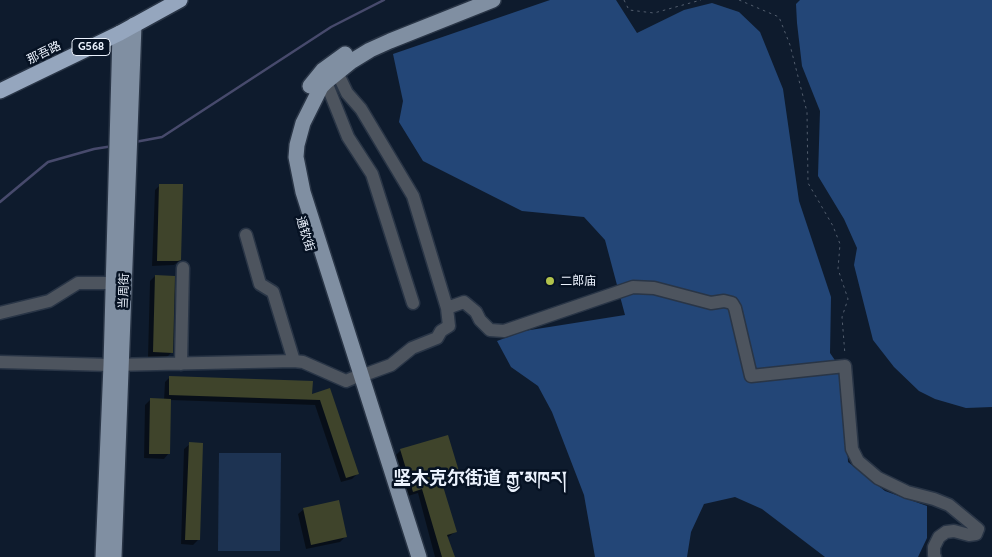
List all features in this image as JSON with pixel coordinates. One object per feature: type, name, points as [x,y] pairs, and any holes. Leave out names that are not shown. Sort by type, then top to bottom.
[{"type":"highway","name":"那吾路","points":[[0,91],[120,33],[176,1]]},
{"type":"main road","name":"通钦街","points":[[409,557],[357,377],[294,198],[288,158],[288,144],[301,102],[310,86],[323,70],[348,52],[371,39],[470,0]]},
{"type":"main road","points":[[419,557],[357,377],[303,192],[296,158],[297,146],[303,122],[316,98],[332,77],[352,61],[370,50],[493,0]]},
{"type":"main road","points":[[122,166],[124,112],[134,25]]},
{"type":"main road","points":[[120,33],[124,112]]},
{"type":"main road","name":"当周街","points":[[103,557],[117,365],[113,283],[122,166]]},
{"type":"main road","name":"当周街","points":[[114,557],[122,166]]},
{"type":"street","points":[[332,77],[348,137],[372,174],[413,303]]},
{"type":"street","points":[[0,362],[117,365],[294,361],[303,362],[346,381],[391,365],[412,348],[437,338],[441,331],[449,326],[446,308],[413,196],[361,109],[332,77]]},
{"type":"street","points":[[246,235],[260,284],[274,292],[294,361]]},
{"type":"street","points":[[181,364],[183,268]]},
{"type":"street","points":[[0,313],[49,301],[78,283],[113,283]]},
{"type":"street","points":[[446,308],[464,302],[476,312],[480,320],[490,330],[504,331],[634,287],[654,288],[711,303],[724,301],[732,303],[735,308],[751,376],[845,366],[852,449],[858,461],[878,478],[907,492],[949,505],[978,529],[976,534],[970,535],[954,531],[946,532],[939,537],[934,547],[935,557]]},
{"type":"path","points":[[624,0],[629,10],[654,13],[701,0]]},
{"type":"path","points":[[739,0],[779,17],[790,45],[807,112],[808,183],[833,226],[840,244],[838,269],[848,299],[842,317],[845,366]]},
{"type":"shaded area","points":[[550,0],[616,0],[637,33],[684,10],[712,3],[739,12],[760,32],[783,89],[799,201],[831,297],[830,353],[843,372],[848,462],[885,491],[927,506],[927,538],[918,557],[825,557],[762,509],[735,497],[704,504],[691,532],[687,557],[595,557],[584,495],[552,412],[538,386],[511,367],[497,341],[524,331],[625,315],[605,240],[584,217],[522,211],[423,161],[399,122],[403,101],[393,54]]},
{"type":"shaded area","points":[[800,0],[992,0],[992,407],[966,408],[935,399],[919,391],[894,367],[873,340],[854,265],[857,248],[844,219],[818,176],[820,111],[802,66],[796,4]]},
{"type":"shaded area","points":[[219,453],[281,453],[280,551],[218,551]]},
{"type":"building","points":[[159,184],[183,184],[181,260],[178,261],[157,261]]},
{"type":"building","points":[[155,275],[175,276],[173,353],[153,352]]},
{"type":"building","points":[[169,376],[313,381],[312,394],[330,388],[359,474],[346,478],[320,400],[169,395]]},
{"type":"building","points":[[150,398],[171,399],[170,454],[149,454]]},
{"type":"building","points":[[448,435],[461,478],[442,483],[457,532],[447,535],[455,557],[442,557],[422,489],[413,492],[400,449]]},
{"type":"building","points":[[189,442],[203,443],[200,540],[185,540]]},
{"type":"building","points":[[339,500],[347,537],[311,545],[303,508]]},
{"type":"waterway","points":[[135,142],[162,137],[331,27],[384,0]]},
{"type":"waterway","points":[[0,202],[48,162],[94,149],[113,146]]},
{"type":"place","name":"二郎庙","points":[[550,281]]},
{"type":"district","name":"坚木克尔街道 རྒྱ་མཁར།","points":[[480,479]]}]
